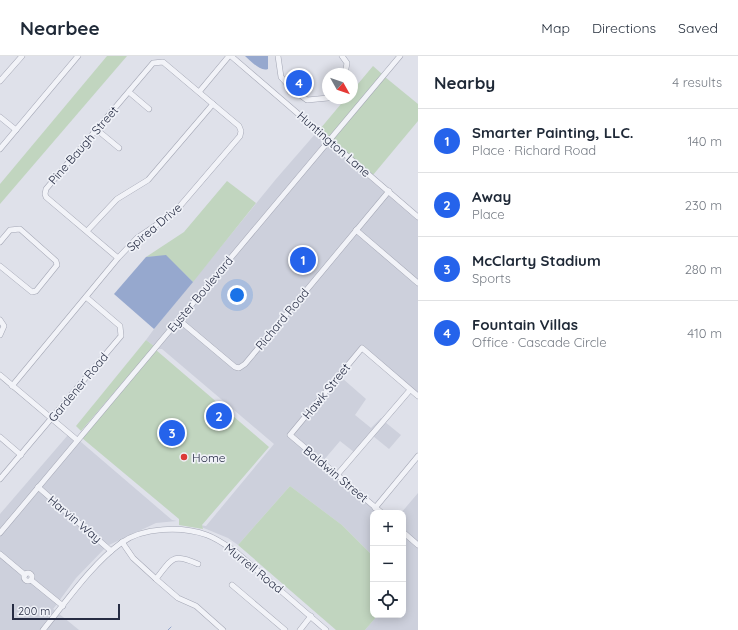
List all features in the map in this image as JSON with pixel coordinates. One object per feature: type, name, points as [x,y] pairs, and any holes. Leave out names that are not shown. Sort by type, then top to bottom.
[{"type":"street","points":[[0,81],[22,56]]},
{"type":"street","points":[[0,149],[78,56]]},
{"type":"street","points":[[199,92],[230,56]]},
{"type":"street","name":"Huntington Lane","points":[[230,56],[418,217]]},
{"type":"street","points":[[278,56],[281,77],[292,90],[307,100],[322,99]]},
{"type":"street","points":[[342,56],[347,63],[346,68]]},
{"type":"street","name":"Eyster Boulevard","points":[[0,533],[400,56]]},
{"type":"street","name":"Spirea Drive","points":[[12,386],[118,258],[137,238],[174,213],[240,136],[241,131],[239,126],[163,62],[158,61]]},
{"type":"street","name":"Pine Baugh Street","points":[[118,258],[46,197],[46,189],[153,63],[158,61]]},
{"type":"street","points":[[283,100],[292,90]]},
{"type":"street","points":[[129,92],[149,109]]},
{"type":"street","points":[[86,231],[117,199],[148,180],[213,104]]},
{"type":"street","points":[[0,117],[16,130]]},
{"type":"street","points":[[96,129],[119,148]]},
{"type":"street","name":"Richard Road","points":[[179,320],[235,367],[239,368],[245,364],[389,191]]},
{"type":"street","points":[[0,242],[10,230],[14,228],[20,229],[56,261],[55,268],[36,291],[32,292],[0,266]]},
{"type":"street","points":[[356,230],[418,283]]},
{"type":"street","name":"Gardener Road","points":[[0,479],[120,336],[120,326],[86,297]]},
{"type":"street","points":[[0,320],[4,326],[0,336]]},
{"type":"street","name":"Hawk Street","points":[[290,435],[362,348],[410,390]]},
{"type":"street","points":[[0,376],[77,440]]},
{"type":"street","points":[[337,475],[410,390],[418,396]]},
{"type":"street","name":"Baldwin Street","points":[[290,435],[378,510]]},
{"type":"street","points":[[0,437],[21,454]]},
{"type":"street","points":[[375,508],[418,456]]},
{"type":"street","name":"Harvin Way","points":[[38,487],[112,551]]},
{"type":"street","name":"Murrell Road","points":[[43,630],[112,551],[122,542],[140,534],[156,531],[185,531],[207,535],[223,542],[326,630]]},
{"type":"street","points":[[406,534],[418,544]]},
{"type":"street","points":[[122,542],[133,558],[156,579],[178,598],[196,606],[223,630]]},
{"type":"street","points":[[0,554],[24,575],[24,580],[31,580],[63,606]]},
{"type":"street","points":[[156,579],[171,561],[177,558],[183,557],[198,564]]},
{"type":"street","points":[[232,586],[285,630]]},
{"type":"street","points":[[300,630],[311,616]]},
{"type":"shaded area","points":[[316,133],[325,141],[154,346],[146,340],[276,179]]},
{"type":"shaded area","points":[[328,143],[386,191],[243,362],[238,366],[235,365],[182,320]]},
{"type":"shaded area","points":[[389,194],[418,219],[418,280],[359,230]]},
{"type":"shaded area","points":[[357,232],[418,285],[418,393],[361,345],[288,435],[376,510],[370,510],[370,553],[342,525],[290,486],[238,545],[228,538],[194,524],[206,526],[274,444],[162,349],[157,349],[180,322],[238,370]]},
{"type":"shaded area","points":[[362,350],[342,378],[366,399],[355,415],[371,428],[381,418],[382,419],[354,452],[340,441],[323,461],[293,435]]},
{"type":"shaded area","points":[[385,422],[401,435],[389,449],[373,436]]},
{"type":"shaded area","points":[[68,435],[74,440],[0,530],[0,514]]},
{"type":"shaded area","points":[[79,442],[81,442],[172,520],[177,521],[156,523],[109,545],[40,487]]},
{"type":"shaded area","points":[[38,490],[106,547],[76,578],[59,601],[33,580],[31,573],[24,572],[0,552],[0,536]]},
{"type":"shaded area","points":[[418,493],[418,542],[406,532],[406,510],[404,510]]},
{"type":"shaded area","points":[[406,537],[418,547],[418,630],[365,630],[375,618],[406,618]]},
{"type":"shaded area","points":[[0,557],[22,575],[24,582],[31,583],[57,604],[53,609],[56,611],[40,630],[0,630]]},
{"type":"shaded area","points":[[59,614],[63,617],[79,630],[46,630]]},
{"type":"green space","points":[[107,56],[127,56],[0,204],[0,184]]},
{"type":"green space","points":[[373,66],[382,74],[358,103],[358,84]]},
{"type":"green space","points":[[385,77],[418,104],[418,121],[373,175],[332,140]]},
{"type":"green space","points":[[341,104],[357,104],[329,137],[320,129]]},
{"type":"green space","points":[[227,181],[256,203],[193,282],[166,256],[146,257],[184,232]]},
{"type":"green space","points":[[146,340],[154,346],[81,431],[76,426]]},
{"type":"green space","points":[[156,350],[269,447],[202,525],[203,529],[179,525],[179,519],[82,438]]},
{"type":"green space","points":[[290,486],[342,525],[370,553],[370,618],[375,618],[365,630],[336,630],[238,545]]},
{"type":"water","points":[[245,56],[268,56],[268,69],[265,70],[259,68]]},
{"type":"water","points":[[166,255],[193,282],[154,329],[114,294],[146,257]]},
{"type":"waterway","points":[[168,630],[171,627]]},
{"type":"place","name":"Fountain Villas","points":[[299,83]]},
{"type":"place","name":"Smarter Painting, LLC.","points":[[303,260]]},
{"type":"place","name":"Away","points":[[219,416]]},
{"type":"place","name":"McClarty Stadium","points":[[172,433]]},
{"type":"place","name":"Home","points":[[184,457]]}]
